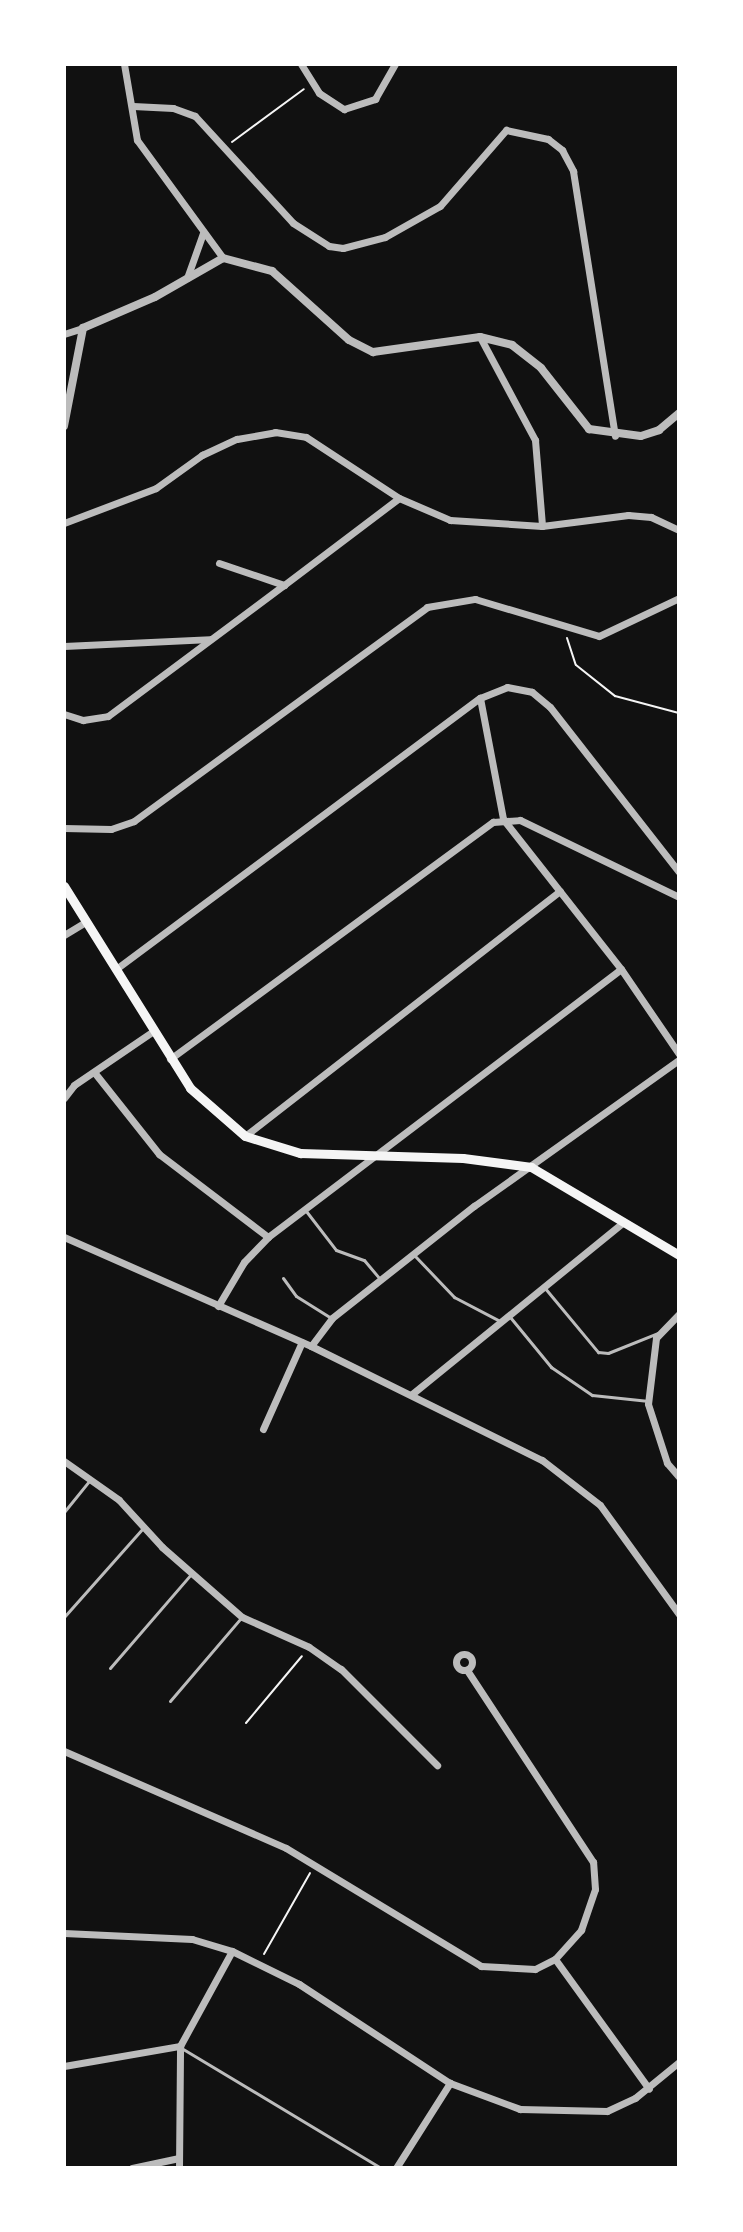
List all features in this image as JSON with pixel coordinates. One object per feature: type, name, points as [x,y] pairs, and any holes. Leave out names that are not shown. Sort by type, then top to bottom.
[{"type":"main road","points":[[64,886],[170,1059],[211,1111],[245,1136],[276,1149],[375,1159],[463,1158],[531,1167],[679,1255]]},
{"type":"street","points":[[124,64],[137,140],[223,258],[272,271],[349,340],[373,352],[480,337],[523,352],[583,425],[615,436],[659,430],[679,413]]},
{"type":"street","points":[[301,64],[312,84],[335,106],[359,107],[381,93],[395,64]]},
{"type":"street","points":[[133,106],[186,111],[224,147],[293,223],[329,246],[343,248],[385,237],[440,206],[506,130],[548,139],[573,171],[615,436]]},
{"type":"street","points":[[187,278],[203,233]]},
{"type":"street","points":[[68,333],[223,258]]},
{"type":"street","points":[[64,426],[83,328]]},
{"type":"street","points":[[68,333],[80,343]]},
{"type":"street","points":[[480,337],[535,440],[542,526]]},
{"type":"street","points":[[64,523],[141,495],[237,439],[275,432],[306,437],[399,498],[450,520],[542,526],[628,515],[651,517],[679,530]]},
{"type":"street","points":[[64,714],[83,720],[108,716],[399,498]]},
{"type":"street","points":[[219,563],[284,585]]},
{"type":"street","points":[[66,826],[111,829],[134,821],[427,607],[475,599],[588,635],[613,632],[679,598]]},
{"type":"street","points":[[64,646],[212,639]]},
{"type":"street","points":[[116,969],[492,690],[519,687],[550,707],[679,872]]},
{"type":"street","points":[[480,698],[503,819],[621,969],[679,1054]]},
{"type":"street","points":[[170,1059],[485,826],[503,819],[555,835],[679,897]]},
{"type":"street","points":[[245,1136],[560,891]]},
{"type":"street","points":[[64,935],[86,922]]},
{"type":"street","points":[[218,1306],[244,1262],[268,1237],[375,1159],[621,969]]},
{"type":"street","points":[[64,1098],[94,1072],[152,1032]]},
{"type":"street","points":[[311,1346],[332,1318],[380,1279],[679,1060]]},
{"type":"street","points":[[94,1072],[159,1154],[268,1237]]},
{"type":"street","points":[[412,1394],[624,1222]]},
{"type":"street","points":[[64,1237],[412,1394],[577,1484],[606,1512],[679,1614]]},
{"type":"street","points":[[679,1314],[659,1332],[649,1401],[659,1443],[679,1477]]},
{"type":"street","points":[[263,1429],[302,1342]]},
{"type":"street","points":[[64,1461],[92,1478],[242,1617],[309,1647],[367,1692],[437,1765]]},
{"type":"street","points":[[64,1751],[259,1834],[481,1966],[524,1971],[555,1959],[581,1930],[595,1889],[591,1854],[467,1670]]},
{"type":"street","points":[[64,1933],[192,1939],[232,1951],[259,1963],[450,2083],[520,2109],[575,2114],[607,2111],[649,2089],[679,2062]]},
{"type":"street","points":[[179,2168],[180,2046],[232,1951]]},
{"type":"street","points":[[555,1959],[649,2089]]},
{"type":"street","points":[[64,2066],[180,2046]]},
{"type":"street","points":[[396,2168],[450,2083]]},
{"type":"street","points":[[132,2168],[179,2158]]},
{"type":"lane","points":[[305,1210],[336,1250],[364,1260],[380,1279]]},
{"type":"lane","points":[[414,1254],[454,1297],[500,1321]]},
{"type":"lane","points":[[283,1278],[296,1296],[332,1318]]},
{"type":"lane","points":[[544,1287],[598,1352],[608,1353],[659,1332]]},
{"type":"lane","points":[[508,1314],[551,1367],[592,1395],[649,1401]]},
{"type":"lane","points":[[64,1512],[92,1478]]},
{"type":"lane","points":[[64,1617],[145,1527]]},
{"type":"lane","points":[[110,1668],[191,1573]]},
{"type":"lane","points":[[170,1701],[242,1617]]},
{"type":"lane","points":[[180,2046],[381,2168]]},
{"type":"path","points":[[224,147],[312,84]]},
{"type":"path","points":[[570,630],[567,652],[592,680],[615,696],[679,713]]},
{"type":"path","points":[[246,1723],[309,1647]]},
{"type":"path","points":[[259,1963],[315,1865]]}]
